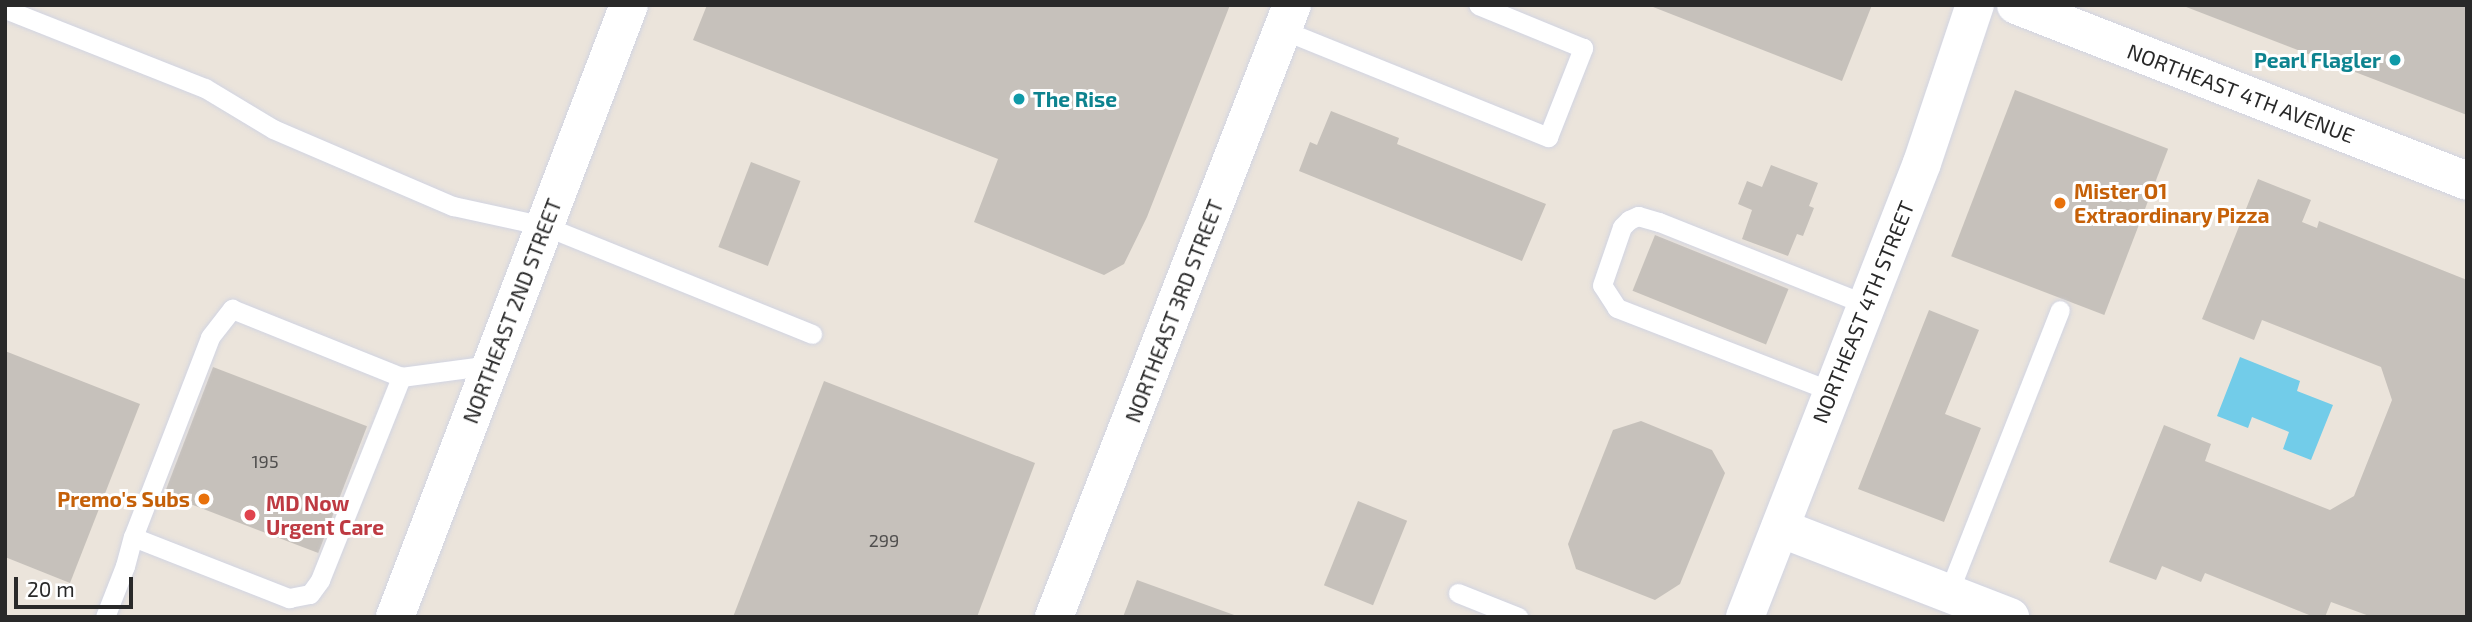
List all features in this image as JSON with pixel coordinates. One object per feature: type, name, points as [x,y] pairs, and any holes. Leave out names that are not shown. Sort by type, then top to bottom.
[{"type":"street","name":"NORTHEAST 2ND STREET","points":[[395,617],[629,5]]},
{"type":"street","name":"NORTHEAST 4TH STREET","points":[[1745,617],[1922,163],[1975,5]]},
{"type":"street","name":"NORTHEAST 4TH AVENUE","points":[[2016,5],[2467,181]]},
{"type":"street","name":"NORTHEAST 3RD STREET","points":[[1054,617],[1288,18]]},
{"type":"street","points":[[1780,528],[2010,617]]},
{"type":"lane","points":[[1288,18],[1548,137],[1583,48],[1478,5]]},
{"type":"lane","points":[[5,9],[205,88],[273,129],[453,206],[545,226],[812,334]]},
{"type":"lane","points":[[1831,391],[1617,308],[1602,285],[1622,227],[1629,219],[1638,216],[1659,222],[1865,304]]},
{"type":"lane","points":[[105,617],[210,337],[232,309],[401,377],[491,366]]},
{"type":"lane","points":[[1948,594],[2060,310]]},
{"type":"lane","points":[[133,537],[289,598],[310,594],[320,580],[401,377]]},
{"type":"lane","points":[[1458,593],[1518,617]]},
{"type":"water","points":[[2240,357],[2300,381],[2297,391],[2333,405],[2311,460],[2283,449],[2289,432],[2252,417],[2248,428],[2217,416]]},
{"type":"building","name":"The Rise","points":[[707,5],[1230,5],[1147,217],[1124,264],[1104,275],[974,222],[998,159],[693,40]]},
{"type":"building","points":[[1648,5],[1872,5],[1842,81]]},
{"type":"building","name":"Pearl Flagler","points":[[2181,5],[2467,5],[2467,115]]},
{"type":"building","name":"Mister O1 Extraordinary Pizza","points":[[2015,90],[2168,149],[2104,315],[1951,256]]},
{"type":"building","points":[[1331,111],[1399,138],[1397,144],[1546,204],[1522,261],[1299,171],[1310,142],[1317,145]]},
{"type":"building","points":[[751,162],[800,181],[768,266],[718,247]]},
{"type":"building","points":[[1771,165],[1818,183],[1809,206],[1814,208],[1803,236],[1797,234],[1788,256],[1742,239],[1752,210],[1738,204],[1747,181],[1762,187]]},
{"type":"building","points":[[2258,179],[2311,200],[2302,222],[2317,228],[2319,221],[2467,280],[2467,617],[2372,617],[2331,602],[2325,617],[2314,617],[2205,573],[2201,582],[2162,566],[2156,580],[2109,562],[2164,425],[2211,444],[2205,461],[2330,510],[2354,496],[2392,400],[2381,367],[2262,320],[2254,340],[2202,319]]},
{"type":"building","points":[[1655,235],[1789,289],[1766,345],[1633,291]]},
{"type":"building","points":[[1929,310],[1979,330],[1945,414],[1981,428],[1944,522],[1858,489]]},
{"type":"building","points":[[5,351],[140,404],[70,583],[5,557]]},
{"type":"building","points":[[213,367],[367,426],[318,553],[164,494]]},
{"type":"building","points":[[824,381],[1035,463],[977,617],[733,617]]},
{"type":"building","points":[[1641,421],[1712,450],[1725,473],[1680,584],[1655,600],[1576,569],[1568,544],[1613,430]]},
{"type":"building","points":[[1358,501],[1407,521],[1373,605],[1324,585]]},
{"type":"building","points":[[1137,580],[1237,616],[1237,617],[1123,617]]},
{"type":"place","name":"Pearl Flagler","points":[[2395,60]]},
{"type":"place","name":"The Rise","points":[[1019,99]]},
{"type":"place","name":"Mister O1 Extraordinary Pizza","points":[[2060,203]]},
{"type":"place","name":"Premo's Subs","points":[[204,499]]},
{"type":"place","name":"MD Now Urgent Care","points":[[250,515]]}]
